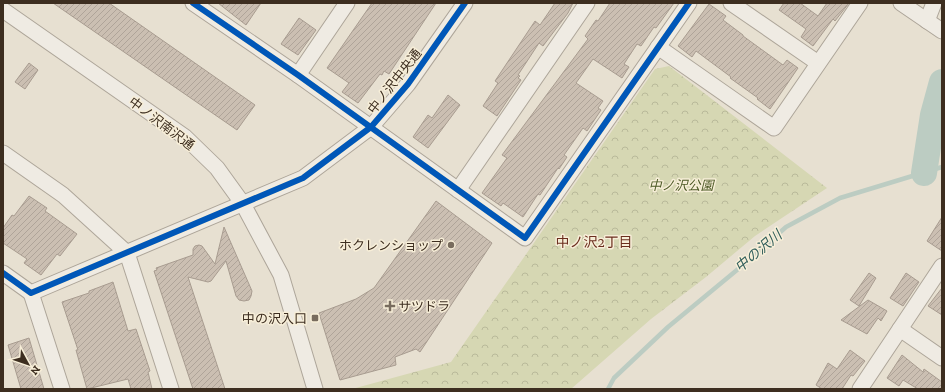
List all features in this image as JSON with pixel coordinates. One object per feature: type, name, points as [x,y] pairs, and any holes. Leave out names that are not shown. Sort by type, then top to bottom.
[{"type":"street","points":[[193,3],[298,75],[525,238],[689,3]]},
{"type":"street","name":"中ノ沢中央通","points":[[31,293],[303,178],[371,127],[408,84],[465,3]]},
{"type":"street","points":[[458,190],[587,3]]},
{"type":"street","points":[[731,3],[818,63]]},
{"type":"street","points":[[658,47],[774,128],[860,3]]},
{"type":"street","points":[[901,3],[935,26]]},
{"type":"street","points":[[934,3],[935,26]]},
{"type":"street","points":[[298,75],[342,5]]},
{"type":"street","name":"中ノ沢南沢通","points":[[3,10],[186,137],[217,168],[244,204],[281,275],[315,389]]},
{"type":"street","points":[[3,153],[63,195],[127,253],[172,389]]},
{"type":"street","points":[[860,389],[942,266]]},
{"type":"street","points":[[3,273],[31,293],[62,389]]},
{"type":"street","points":[[900,329],[942,358]]},
{"type":"green space","name":"中ノ沢公園","points":[[669,66],[827,188],[755,236],[706,277],[651,319],[571,389],[352,389],[451,362],[655,69]]},
{"type":"building","points":[[53,3],[109,3],[255,105],[237,130]]},
{"type":"building","points":[[218,3],[261,3],[246,25]]},
{"type":"building","points":[[372,3],[436,3],[389,74],[384,71],[382,75],[380,74],[358,103],[342,92],[349,83],[327,68]]},
{"type":"building","points":[[555,3],[573,3],[568,13],[543,46],[539,43],[518,75],[520,76],[518,78],[521,80],[497,116],[483,106],[498,83],[495,81],[535,21],[540,25]]},
{"type":"building","points":[[610,3],[674,3],[656,28],[654,27],[641,46],[637,44],[624,64],[629,67],[622,78],[593,59],[576,83],[603,101],[598,108],[601,110],[587,131],[583,128],[564,155],[567,157],[559,169],[558,168],[540,195],[538,194],[523,217],[503,203],[501,206],[482,193],[507,158],[502,155],[588,39],[585,36],[596,20],[598,21]]},
{"type":"building","points":[[784,3],[800,3],[818,16],[827,3],[849,3],[835,21],[833,19],[813,46],[801,37],[806,29],[779,10]]},
{"type":"building","points":[[709,4],[726,16],[723,20],[783,65],[787,60],[798,68],[770,109],[757,99],[758,98],[696,51],[692,57],[678,46]]},
{"type":"building","points":[[299,18],[316,30],[298,55],[281,44]]},
{"type":"building","points":[[29,63],[38,70],[25,89],[15,82]]},
{"type":"building","points":[[448,95],[460,105],[428,148],[413,137],[428,115],[432,118]]},
{"type":"building","points":[[29,196],[47,208],[45,211],[77,234],[60,256],[57,254],[41,275],[24,263],[27,259],[3,243],[3,228],[12,215],[14,216]]},
{"type":"building","points":[[436,201],[492,243],[420,352],[416,349],[395,357],[396,365],[340,380],[319,313],[356,299],[374,288]]},
{"type":"building","points":[[942,217],[942,251],[927,241]]},
{"type":"building","points":[[224,227],[252,291],[249,300],[239,300],[236,296],[226,261],[211,281],[208,282],[188,277],[225,389],[193,389],[154,271],[157,270],[156,268],[193,255],[193,249],[195,246],[199,245],[202,246],[215,264]]},
{"type":"building","points":[[869,273],[876,278],[859,306],[850,300]]},
{"type":"building","points":[[906,273],[919,282],[903,306],[890,298]]},
{"type":"building","points":[[113,282],[128,331],[136,329],[150,371],[148,372],[152,389],[131,389],[128,379],[87,389],[76,350],[78,350],[62,302],[89,293],[89,291]]},
{"type":"building","points":[[942,288],[942,315],[928,306]]},
{"type":"building","points":[[868,300],[887,311],[881,321],[878,318],[867,334],[841,320]]},
{"type":"building","points":[[29,338],[44,389],[21,389],[8,345]]},
{"type":"building","points":[[850,350],[865,361],[853,376],[851,375],[842,389],[822,389],[816,385],[828,363],[837,369]]},
{"type":"building","points":[[902,355],[923,372],[924,369],[942,382],[942,389],[918,389],[903,380],[899,386],[887,378]]},
{"type":"waterway","points":[[924,173],[933,115],[942,82]]},
{"type":"waterway","name":"中の沢川","points":[[608,389],[614,378],[668,327],[786,227],[840,198],[942,167]]},
{"type":"cycle path","points":[[193,3],[298,75],[525,238],[689,3]]},
{"type":"cycle path","points":[[3,273],[31,293],[303,178],[371,127],[408,84],[465,3]]},
{"type":"place","name":"ホクレンショップ","points":[[451,245]]},
{"type":"place","name":"サツドラ","points":[[390,306]]},
{"type":"place","name":"中の沢入口","points":[[315,318]]},
{"type":"district","name":"中ノ沢2丁目","points":[[594,242]]}]
